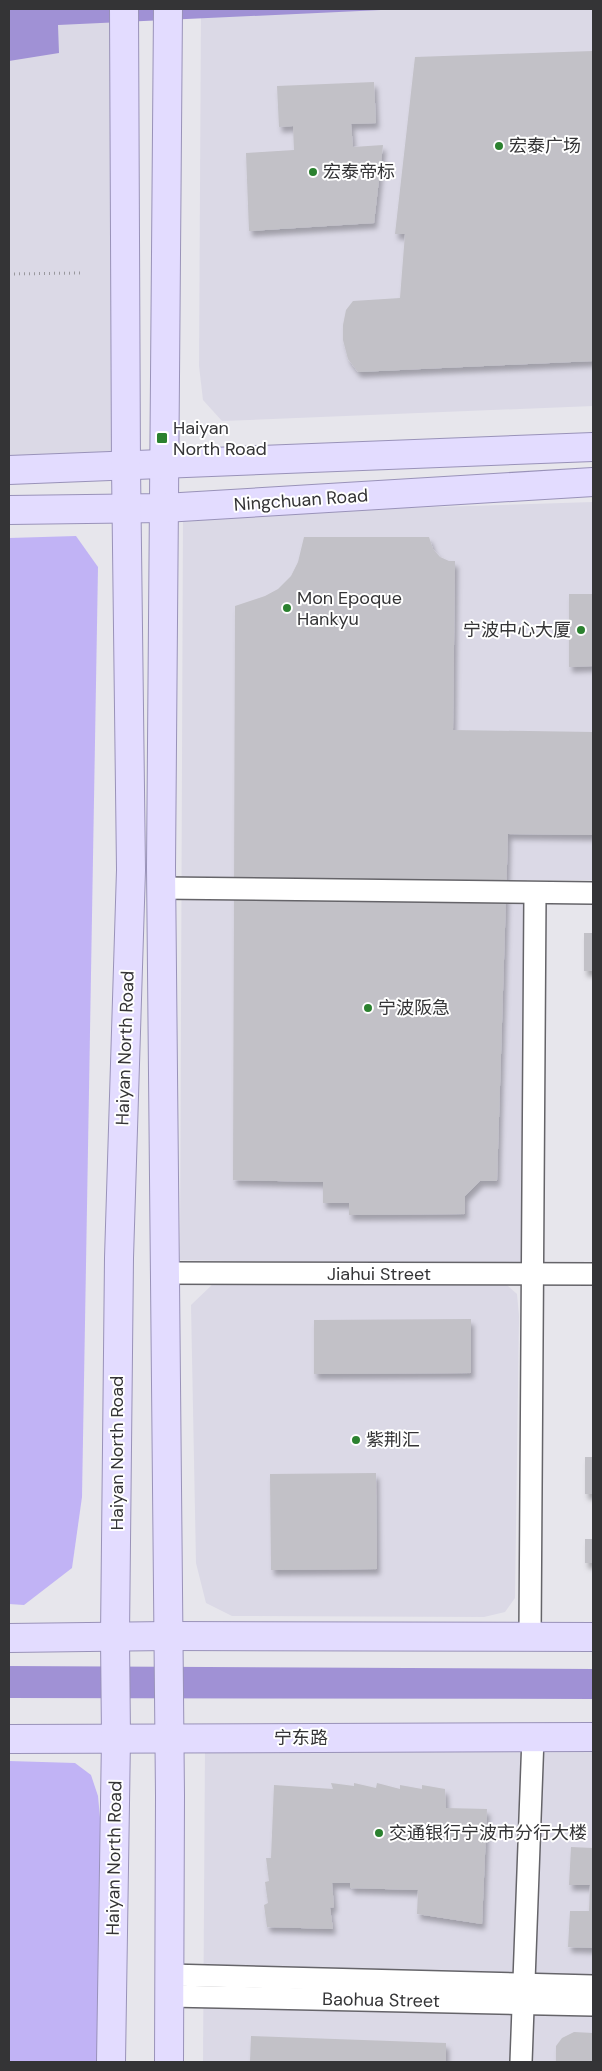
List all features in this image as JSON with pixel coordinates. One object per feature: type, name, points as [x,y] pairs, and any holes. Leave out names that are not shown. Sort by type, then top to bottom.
[{"type":"main road","name":"Haiyan North Road","points":[[111,2062],[116,1738],[118,1258],[131,870],[126,467],[124,21]]},
{"type":"main road","name":"Haiyan North Road","points":[[168,21],[161,888],[169,1739],[169,2062]]},
{"type":"main road","points":[[9,470],[126,467],[593,447]]},
{"type":"main road","name":"Ningchuan Road","points":[[9,510],[164,508],[593,482]]},
{"type":"main road","points":[[9,1638],[167,1636],[593,1637]]},
{"type":"main road","name":"宁东路","points":[[9,1739],[593,1737]]},
{"type":"street","points":[[161,888],[593,894]]},
{"type":"street","points":[[530,1637],[535,894]]},
{"type":"street","name":"Jiahui Street","points":[[164,1273],[593,1274]]},
{"type":"street","points":[[522,2062],[533,1737]]},
{"type":"street","name":"Baohua Street","points":[[169,1986],[525,1993],[593,1986]]},
{"type":"street","name":"Baohua Street","points":[[525,1993],[593,2004]]},
{"type":"path","points":[[9,274],[80,273]]},
{"type":"shaded area","points":[[9,9],[124,9],[126,467],[9,470]]},
{"type":"shaded area","points":[[9,9],[402,9],[58,25],[59,53],[9,61]]},
{"type":"shaded area","name":"宏泰广场","points":[[201,9],[593,9],[593,406],[222,421],[203,400],[199,366]]},
{"type":"shaded area","name":"宁波阪急","points":[[593,502],[593,880],[527,880],[524,1266],[180,1260],[183,515]]},
{"type":"shaded area","points":[[76,536],[98,567],[82,1497],[72,1568],[24,1605],[9,1604],[9,538]]},
{"type":"shaded area","name":"紫荆汇","points":[[500,1279],[517,1294],[519,1316],[515,1598],[505,1612],[484,1617],[232,1616],[206,1603],[196,1563],[191,1305],[216,1281]]},
{"type":"shaded area","points":[[9,1666],[593,1669],[593,1699],[9,1698]]},
{"type":"shaded area","points":[[205,1748],[593,1752],[593,2062],[203,2062]]},
{"type":"shaded area","points":[[9,1761],[75,1763],[91,1775],[98,1796],[101,1829],[98,2062],[9,2062]]},
{"type":"building","name":"宏泰广场","points":[[593,51],[593,361],[358,372],[348,359],[343,340],[346,310],[353,301],[400,298],[405,234],[395,234],[415,57]]},
{"type":"building","name":"宏泰帝标","points":[[374,82],[376,123],[351,124],[353,147],[383,145],[374,223],[249,231],[246,153],[294,150],[293,126],[279,127],[277,86]]},
{"type":"building","name":"宁波阪急","points":[[304,537],[429,537],[433,549],[440,557],[449,561],[455,561],[453,730],[593,732],[593,835],[508,834],[497,1181],[480,1181],[465,1196],[465,1214],[349,1215],[349,1203],[323,1203],[323,1182],[233,1180],[235,606],[265,596],[278,589],[291,576],[298,562]]},
{"type":"building","name":"宁波中心大厦","points":[[569,594],[593,594],[593,666],[569,667]]},
{"type":"building","points":[[584,933],[593,933],[593,971],[584,971]]},
{"type":"building","points":[[471,1319],[471,1373],[314,1374],[314,1320]]},
{"type":"building","points":[[585,1457],[593,1457],[593,1494],[585,1494]]},
{"type":"building","points":[[376,1473],[377,1569],[271,1570],[270,1474]]},
{"type":"building","points":[[585,1539],[593,1539],[593,1563],[585,1563]]},
{"type":"building","name":"交通银行宁波市分行大楼","points":[[331,1783],[354,1786],[354,1783],[376,1788],[377,1783],[400,1789],[400,1785],[422,1789],[422,1785],[445,1789],[446,1808],[487,1809],[482,1924],[417,1914],[418,1890],[350,1888],[350,1883],[332,1883],[334,1907],[330,1908],[333,1929],[267,1927],[264,1905],[268,1903],[265,1882],[269,1881],[266,1858],[271,1858],[274,1785],[333,1789]]},
{"type":"building","points":[[571,1847],[593,1848],[593,1948],[568,1947],[570,1911],[589,1911],[590,1885],[569,1885]]},
{"type":"building","points":[[574,2032],[593,2033],[593,2062],[556,2062],[556,2046],[562,2038]]},
{"type":"building","points":[[251,2036],[446,2043],[446,2062],[250,2062]]},
{"type":"place","name":"宏泰广场","points":[[499,146]]},
{"type":"place","name":"宏泰帝标","points":[[313,172]]},
{"type":"place","name":"Haiyan North Road","points":[[162,438]]},
{"type":"place","name":"Mon Epoque Hankyu","points":[[287,608]]},
{"type":"place","name":"宁波中心大厦","points":[[581,630]]},
{"type":"place","name":"宁波阪急","points":[[368,1008]]},
{"type":"place","name":"紫荆汇","points":[[356,1440]]},
{"type":"place","name":"交通银行宁波市分行大楼","points":[[379,1833]]}]
